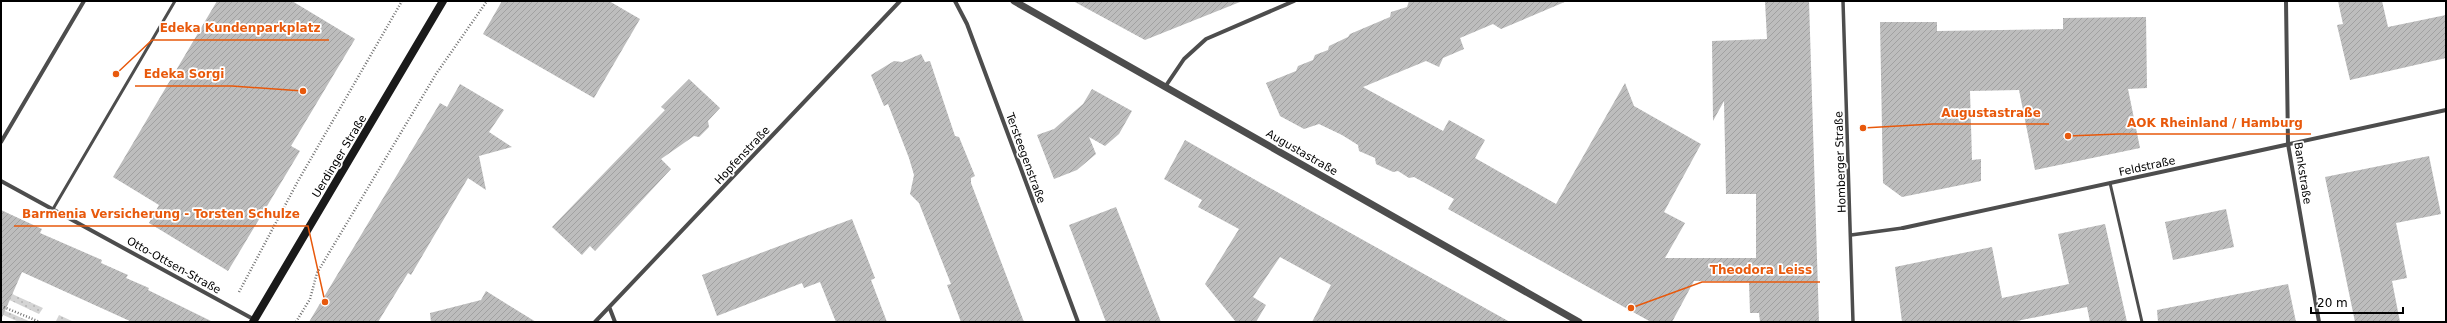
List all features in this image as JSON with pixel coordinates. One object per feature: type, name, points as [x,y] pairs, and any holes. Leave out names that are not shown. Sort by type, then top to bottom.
[{"type":"main road","name":"Uerdinger Straße","points":[[254,321],[443,1]]},
{"type":"street","points":[[1,142],[84,1]]},
{"type":"street","name":"Hopfenstraße","points":[[596,322],[610,309],[900,1]]},
{"type":"street","name":"Tersteegenstraße","points":[[955,1],[967,24],[1078,322]]},
{"type":"street","name":"Augustastraße","points":[[1014,1],[1578,322]]},
{"type":"street","points":[[1165,87],[1184,59],[1206,38],[1294,1]]},
{"type":"street","name":"Homberger Straße","points":[[1843,1],[1853,322]]},
{"type":"street","name":"Bankstraße","points":[[2286,1],[2288,144],[2319,322]]},
{"type":"street","name":"Feldstraße","points":[[1851,235],[1903,228],[2446,110]]},
{"type":"street","name":"Otto-Ottsen-Straße","points":[[1,182],[230,306],[254,321]]},
{"type":"street","points":[[610,309],[615,322]]},
{"type":"lane","points":[[53,209],[175,1]]},
{"type":"lane","points":[[2110,183],[2142,322]]},
{"type":"path","points":[[230,306],[298,181],[402,1]]},
{"type":"path","points":[[296,322],[310,299],[322,266],[436,74],[487,1]]},
{"type":"path","points":[[1,306],[40,322]]},
{"type":"shaded area","points":[[1,289],[43,308],[39,314],[1,296]]},
{"type":"shaded area","points":[[1,309],[31,322],[19,322],[1,314]]},
{"type":"shaded area","points":[[59,315],[74,322],[56,321]]},
{"type":"building","points":[[217,1],[292,1],[355,39],[291,146],[300,151],[228,271],[149,223],[159,205],[113,177]]},
{"type":"building","points":[[502,1],[609,1],[640,19],[594,98],[483,34]]},
{"type":"building","points":[[1073,1],[1240,1],[1240,2],[1145,40]]},
{"type":"building","points":[[1409,1],[1567,1],[1501,29],[1493,24],[1460,38],[1464,49],[1443,58],[1439,67],[1426,61],[1363,87],[1443,131],[1449,120],[1485,140],[1475,158],[1556,204],[1625,83],[1634,106],[1701,144],[1664,212],[1685,223],[1665,258],[1756,258],[1756,194],[1726,194],[1724,101],[1713,121],[1712,41],[1767,39],[1765,1],[1809,1],[1819,322],[1760,322],[1759,313],[1750,313],[1749,282],[1694,281],[1672,322],[1651,322],[1448,209],[1454,199],[1414,177],[1409,178],[1398,171],[1393,172],[1376,164],[1375,158],[1359,151],[1358,145],[1342,135],[1319,124],[1304,129],[1280,116],[1266,83],[1296,71],[1298,66],[1313,60],[1315,55],[1328,50],[1329,46],[1348,37],[1350,34],[1390,17],[1391,12],[1407,7]]},
{"type":"building","points":[[2338,1],[2382,1],[2388,27],[2446,15],[2446,58],[2350,80],[2337,25],[2343,24]]},
{"type":"building","points":[[2146,17],[2147,88],[2128,89],[2140,148],[2035,170],[2019,90],[1970,91],[1972,160],[1981,159],[1981,181],[1902,197],[1883,183],[1880,22],[1937,22],[1937,31],[2063,29],[2063,18]]},
{"type":"building","points":[[921,54],[925,62],[930,61],[955,136],[959,137],[975,176],[971,178],[971,183],[1024,322],[961,322],[947,285],[951,284],[919,203],[910,194],[914,175],[909,158],[888,104],[884,106],[871,75],[894,61],[902,62]]},
{"type":"building","points":[[689,79],[720,108],[708,121],[709,127],[699,137],[694,136],[661,159],[671,169],[595,251],[590,246],[582,255],[552,227],[665,110],[661,107]]},
{"type":"building","points":[[460,84],[504,110],[489,132],[512,147],[479,156],[486,190],[468,178],[411,275],[408,273],[378,322],[309,322],[440,103],[447,107]]},
{"type":"building","points":[[1092,89],[1132,111],[1119,134],[1105,146],[1089,137],[1096,154],[1077,170],[1054,179],[1037,135],[1054,129],[1083,104]]},
{"type":"building","points":[[1185,140],[1510,322],[1312,322],[1331,285],[1280,257],[1253,297],[1266,305],[1256,322],[1236,322],[1205,284],[1239,229],[1198,207],[1202,200],[1164,179]]},
{"type":"building","points":[[2429,156],[2441,214],[2396,223],[2407,278],[2392,281],[2400,322],[2355,322],[2325,177]]},
{"type":"building","points":[[1116,207],[1161,322],[1106,322],[1069,225]]},
{"type":"building","points":[[2226,209],[2234,247],[2173,260],[2165,222]]},
{"type":"building","points":[[1,210],[42,229],[40,233],[102,260],[101,263],[128,275],[126,278],[149,288],[148,290],[213,322],[132,322],[22,272],[1,320]]},
{"type":"building","points":[[852,219],[875,278],[871,280],[887,322],[836,322],[820,282],[804,288],[802,283],[717,316],[702,275]]},
{"type":"building","points":[[2105,224],[2127,322],[2090,322],[2087,307],[2012,322],[1902,322],[1895,267],[1992,247],[2002,298],[2069,284],[2058,234]]},
{"type":"building","points":[[2288,284],[2296,322],[2158,322],[2157,310]]},
{"type":"building","points":[[486,291],[536,322],[431,322],[430,313],[481,300]]},
{"type":"place","name":"Edeka Kundenparkplatz","points":[[116,74]]},
{"type":"place","name":"Edeka Sorgi","points":[[303,91]]},
{"type":"place","name":"Augustastraße","points":[[1863,128]]},
{"type":"place","name":"AOK Rheinland / Hamburg","points":[[2068,136]]},
{"type":"place","name":"Barmenia Versicherung - Torsten Schulze","points":[[325,302]]},
{"type":"place","name":"Theodora Leiss","points":[[1631,308]]}]
